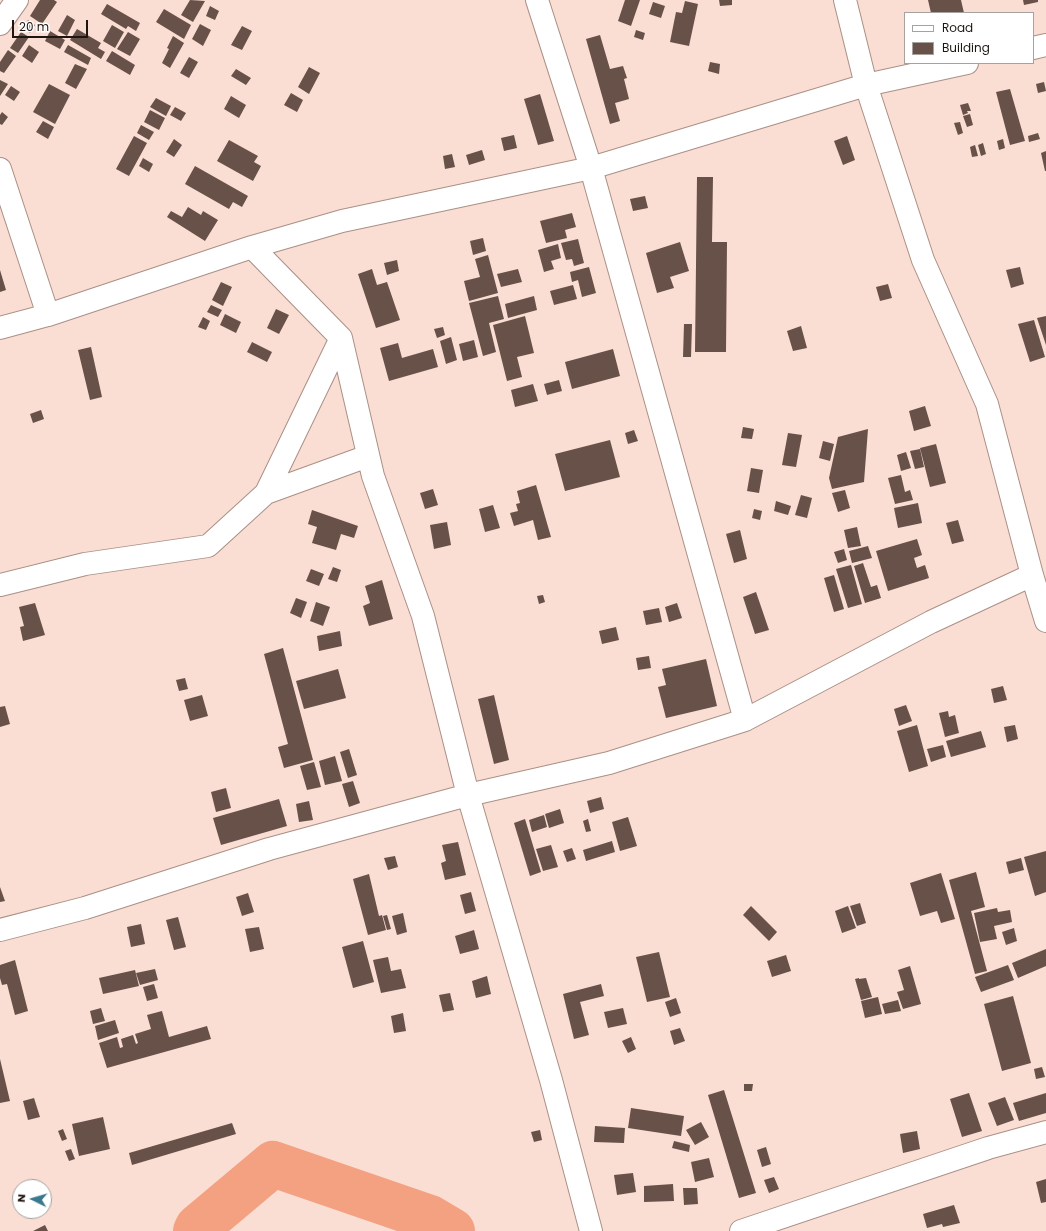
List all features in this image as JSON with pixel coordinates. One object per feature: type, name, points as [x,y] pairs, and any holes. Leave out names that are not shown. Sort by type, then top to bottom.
[{"type":"street","points":[[0,24],[17,0]]},
{"type":"street","points":[[537,0],[591,168],[745,720]]},
{"type":"street","points":[[845,0],[866,85],[923,260],[987,404],[1032,575],[1046,621]]},
{"type":"street","points":[[1034,48],[1046,45]]},
{"type":"street","points":[[0,328],[48,316],[252,247],[342,221],[591,168],[866,85],[962,64]]},
{"type":"street","points":[[0,169],[48,316]]},
{"type":"street","points":[[252,247],[341,338],[372,476],[423,616],[468,795],[551,1080],[591,1231]]},
{"type":"street","points":[[0,584],[85,564],[208,546],[266,493],[341,338]]},
{"type":"street","points":[[266,493],[368,456]]},
{"type":"street","points":[[0,930],[85,908],[269,849],[468,795],[608,763],[745,720],[931,622],[1032,575]]},
{"type":"street","points":[[741,1231],[988,1148],[1046,1132]]},
{"type":"building","points":[[40,0],[54,0],[57,2],[42,24],[30,16]]},
{"type":"building","points":[[190,0],[205,1],[193,22],[181,15]]},
{"type":"building","points":[[625,0],[640,0],[631,26],[618,21]]},
{"type":"building","points":[[719,0],[732,0],[732,5],[720,6]]},
{"type":"building","points":[[928,0],[961,0],[964,12],[931,12]]},
{"type":"building","points":[[1023,0],[1038,0],[1038,2],[1024,5]]},
{"type":"building","points":[[685,1],[698,4],[689,46],[670,42],[676,12],[682,13]]},
{"type":"building","points":[[653,2],[665,6],[661,18],[649,14]]},
{"type":"building","points":[[107,4],[140,23],[136,31],[128,26],[126,29],[101,14]]},
{"type":"building","points":[[210,6],[219,11],[215,20],[206,16]]},
{"type":"building","points":[[164,9],[191,25],[184,39],[156,22]]},
{"type":"building","points":[[67,15],[75,20],[67,36],[58,31]]},
{"type":"building","points":[[28,20],[35,25],[30,33],[23,28]]},
{"type":"building","points":[[200,24],[211,30],[203,46],[192,39]]},
{"type":"building","points":[[112,25],[124,32],[115,48],[103,41]]},
{"type":"building","points":[[242,26],[252,31],[242,50],[231,45]]},
{"type":"building","points":[[77,29],[101,43],[98,48],[105,52],[101,59],[70,40]]},
{"type":"building","points":[[636,30],[645,33],[643,40],[634,37]]},
{"type":"building","points":[[50,31],[65,40],[60,49],[45,41]]},
{"type":"building","points":[[21,32],[29,37],[18,53],[10,48]]},
{"type":"building","points":[[128,32],[140,39],[130,56],[117,49]]},
{"type":"building","points":[[600,35],[610,69],[623,66],[627,78],[624,79],[629,99],[615,103],[620,121],[610,124],[586,39]]},
{"type":"building","points":[[173,36],[184,43],[170,68],[162,63],[169,49],[167,48]]},
{"type":"building","points":[[29,45],[39,52],[32,63],[22,56]]},
{"type":"building","points":[[68,45],[91,58],[88,65],[64,52]]},
{"type":"building","points":[[8,50],[16,56],[4,73],[0,71],[0,62]]},
{"type":"building","points":[[112,51],[135,65],[130,75],[106,61]]},
{"type":"building","points":[[189,57],[198,62],[189,78],[180,73]]},
{"type":"building","points":[[710,62],[720,64],[719,74],[708,71]]},
{"type":"building","points":[[75,64],[87,69],[76,89],[65,83]]},
{"type":"building","points":[[309,67],[320,73],[309,94],[298,87]]},
{"type":"building","points":[[236,69],[251,78],[246,85],[231,76]]},
{"type":"building","points":[[0,80],[8,84],[0,96]]},
{"type":"building","points":[[1044,82],[1046,91],[1038,93],[1036,84]]},
{"type":"building","points":[[49,84],[70,95],[55,124],[33,112]]},
{"type":"building","points":[[11,86],[20,92],[14,101],[5,95]]},
{"type":"building","points":[[1010,89],[1025,141],[1010,145],[996,92]]},
{"type":"building","points":[[291,93],[303,100],[297,112],[284,105]]},
{"type":"building","points":[[540,94],[554,141],[538,145],[524,99]]},
{"type":"building","points":[[231,96],[246,105],[239,118],[224,109]]},
{"type":"building","points":[[156,98],[171,106],[166,116],[150,107]]},
{"type":"building","points":[[968,103],[971,111],[967,111],[968,113],[963,115],[960,105]]},
{"type":"building","points":[[175,107],[186,113],[181,121],[170,115]]},
{"type":"building","points":[[150,110],[165,118],[159,130],[144,122]]},
{"type":"building","points":[[2,112],[8,117],[2,125],[0,124],[0,115]]},
{"type":"building","points":[[970,114],[973,125],[967,127],[963,116]]},
{"type":"building","points":[[43,121],[54,127],[48,139],[36,132]]},
{"type":"building","points":[[960,122],[963,133],[958,135],[954,123]]},
{"type":"building","points":[[141,125],[154,132],[149,140],[137,133]]},
{"type":"building","points":[[1038,133],[1040,139],[1029,142],[1028,136]]},
{"type":"building","points":[[514,135],[517,148],[504,151],[501,138]]},
{"type":"building","points":[[134,136],[147,143],[129,176],[116,169]]},
{"type":"building","points":[[847,136],[855,160],[843,165],[834,141]]},
{"type":"building","points":[[174,139],[182,145],[174,157],[166,152]]},
{"type":"building","points":[[1003,139],[1005,148],[999,150],[997,141]]},
{"type":"building","points":[[229,140],[258,156],[254,162],[261,166],[253,181],[217,161]]},
{"type":"building","points":[[983,143],[986,154],[981,156],[978,145]]},
{"type":"building","points":[[975,145],[978,156],[972,157],[970,147]]},
{"type":"building","points":[[482,150],[485,160],[469,165],[466,155]]},
{"type":"building","points":[[1046,151],[1046,171],[1045,171],[1041,153]]},
{"type":"building","points":[[452,154],[455,167],[445,169],[443,156]]},
{"type":"building","points":[[143,158],[153,164],[149,172],[139,166]]},
{"type":"building","points":[[195,166],[248,196],[242,207],[233,202],[229,209],[185,184]]},
{"type":"building","points":[[697,177],[713,177],[712,242],[727,242],[726,352],[695,352]]},
{"type":"building","points":[[645,196],[648,208],[633,211],[630,199]]},
{"type":"building","points":[[188,207],[201,215],[203,211],[218,220],[205,241],[167,217],[171,211],[182,217]]},
{"type":"building","points":[[572,213],[576,227],[565,230],[567,238],[546,243],[540,221]]},
{"type":"building","points":[[483,238],[486,251],[473,255],[470,241]]},
{"type":"building","points":[[578,239],[584,263],[574,266],[572,259],[566,260],[561,243]]},
{"type":"building","points":[[680,242],[689,271],[670,277],[674,288],[657,293],[646,253]]},
{"type":"building","points":[[558,244],[561,258],[551,261],[554,269],[544,272],[538,250]]},
{"type":"building","points":[[488,255],[498,293],[469,301],[464,281],[480,277],[475,259]]},
{"type":"building","points":[[397,260],[399,271],[387,275],[384,263]]},
{"type":"building","points":[[589,267],[596,293],[582,297],[578,280],[572,282],[570,272]]},
{"type":"building","points":[[1020,267],[1024,284],[1011,288],[1006,270]]},
{"type":"building","points":[[372,269],[377,285],[387,282],[400,320],[376,328],[358,274]]},
{"type":"building","points":[[518,269],[522,282],[501,287],[497,274]]},
{"type":"building","points":[[0,270],[6,290],[0,292]]},
{"type":"building","points":[[221,282],[232,287],[223,306],[212,300]]},
{"type":"building","points":[[888,284],[892,298],[880,301],[876,287]]},
{"type":"building","points":[[573,285],[577,299],[554,305],[550,291]]},
{"type":"building","points":[[498,296],[504,319],[489,323],[496,352],[483,356],[469,303]]},
{"type":"building","points":[[534,296],[537,310],[508,318],[505,304]]},
{"type":"building","points":[[211,305],[222,310],[218,317],[207,312]]},
{"type":"building","points":[[276,309],[289,315],[279,334],[267,328]]},
{"type":"building","points":[[225,314],[241,322],[236,333],[220,325]]},
{"type":"building","points":[[525,316],[534,353],[517,357],[522,377],[507,381],[493,325]]},
{"type":"building","points":[[1046,316],[1046,345],[1037,318]]},
{"type":"building","points":[[203,317],[210,321],[206,330],[198,327]]},
{"type":"building","points":[[1034,320],[1045,357],[1030,362],[1018,324]]},
{"type":"building","points":[[684,324],[692,324],[691,357],[683,357]]},
{"type":"building","points":[[801,326],[807,348],[793,351],[787,331]]},
{"type":"building","points":[[443,327],[445,335],[437,338],[434,329]]},
{"type":"building","points":[[451,337],[457,360],[446,364],[440,341]]},
{"type":"building","points":[[474,340],[478,357],[463,361],[459,344]]},
{"type":"building","points":[[252,342],[272,352],[267,362],[247,352]]},
{"type":"building","points":[[398,343],[402,358],[433,349],[438,367],[389,381],[380,348]]},
{"type":"building","points":[[91,347],[102,397],[90,400],[78,350]]},
{"type":"building","points":[[613,349],[620,376],[572,389],[565,362]]},
{"type":"building","points":[[559,380],[562,391],[547,395],[544,384]]},
{"type":"building","points":[[533,384],[538,401],[515,407],[511,390]]},
{"type":"building","points":[[925,406],[931,426],[914,431],[909,411]]},
{"type":"building","points":[[41,410],[44,419],[33,423],[30,414]]},
{"type":"building","points":[[743,427],[754,429],[752,439],[741,438]]},
{"type":"building","points":[[868,429],[864,482],[832,489],[829,478],[838,437]]},
{"type":"building","points":[[634,430],[638,441],[628,444],[625,433]]},
{"type":"building","points":[[788,433],[802,435],[796,467],[782,465]]},
{"type":"building","points":[[610,440],[620,477],[565,491],[555,454]]},
{"type":"building","points":[[823,441],[834,444],[830,461],[819,458]]},
{"type":"building","points":[[936,444],[946,483],[930,487],[920,448]]},
{"type":"building","points":[[920,449],[924,467],[915,469],[910,451]]},
{"type":"building","points":[[906,452],[911,468],[901,471],[897,455]]},
{"type":"building","points":[[751,468],[763,470],[759,493],[747,491]]},
{"type":"building","points":[[901,475],[905,492],[910,490],[913,500],[895,504],[888,478]]},
{"type":"building","points":[[536,485],[551,537],[538,540],[533,520],[514,526],[510,513],[518,511],[516,504],[520,503],[517,491]]},
{"type":"building","points":[[433,489],[438,505],[425,509],[420,493]]},
{"type":"building","points":[[845,490],[850,508],[838,512],[832,493]]},
{"type":"building","points":[[801,495],[812,498],[807,518],[795,515]]},
{"type":"building","points":[[776,501],[791,506],[788,515],[774,511]]},
{"type":"building","points":[[918,503],[922,523],[898,528],[894,508]]},
{"type":"building","points":[[493,505],[500,528],[485,532],[479,509]]},
{"type":"building","points":[[754,509],[762,511],[760,520],[752,518]]},
{"type":"building","points":[[312,510],[358,526],[354,538],[341,534],[336,550],[312,543],[317,527],[308,524]]},
{"type":"building","points":[[958,520],[964,541],[952,544],[946,523]]},
{"type":"building","points":[[447,522],[451,545],[434,549],[430,525]]},
{"type":"building","points":[[857,527],[861,546],[848,548],[844,530]]},
{"type":"building","points":[[740,530],[747,559],[734,563],[726,534]]},
{"type":"building","points":[[917,539],[922,555],[914,558],[917,568],[925,565],[929,578],[888,591],[876,551]]},
{"type":"building","points":[[868,546],[872,558],[852,563],[849,551]]},
{"type":"building","points":[[844,549],[847,560],[838,563],[834,552]]},
{"type":"building","points":[[863,563],[871,587],[877,585],[881,598],[865,603],[854,566]]},
{"type":"building","points":[[851,565],[862,604],[848,608],[836,569]]},
{"type":"building","points":[[333,567],[341,570],[337,582],[328,579]]},
{"type":"building","points":[[311,569],[324,574],[319,586],[306,581]]},
{"type":"building","points":[[834,575],[844,609],[834,612],[824,578]]},
{"type":"building","points":[[382,580],[393,619],[369,626],[363,606],[370,603],[365,586]]},
{"type":"building","points":[[756,592],[769,630],[755,634],[743,597]]},
{"type":"building","points":[[543,595],[545,602],[539,604],[537,596]]},
{"type":"building","points":[[296,598],[307,602],[301,618],[290,613]]},
{"type":"building","points":[[316,602],[330,607],[323,626],[310,621]]},
{"type":"building","points":[[35,603],[45,635],[23,641],[20,627],[24,626],[19,607]]},
{"type":"building","points":[[677,603],[682,618],[669,622],[665,607]]},
{"type":"building","points":[[659,608],[662,622],[646,625],[643,611]]},
{"type":"building","points":[[616,627],[619,640],[602,644],[599,631]]},
{"type":"building","points":[[340,631],[342,646],[319,651],[317,636]]},
{"type":"building","points":[[283,648],[313,760],[284,768],[278,747],[288,744],[264,654]]},
{"type":"building","points":[[649,656],[651,668],[638,670],[636,658]]},
{"type":"building","points":[[706,659],[717,706],[666,718],[658,687],[666,685],[662,669]]},
{"type":"building","points":[[338,669],[346,698],[304,709],[296,681]]},
{"type":"building","points":[[185,678],[188,689],[179,691],[176,680]]},
{"type":"building","points":[[1003,686],[1007,700],[994,703],[991,689]]},
{"type":"building","points":[[202,695],[208,716],[190,721],[184,700]]},
{"type":"building","points":[[494,695],[509,760],[494,764],[478,699]]},
{"type":"building","points":[[906,705],[912,721],[899,726],[894,709]]},
{"type":"building","points":[[5,706],[10,724],[0,727],[0,707]]},
{"type":"building","points":[[948,711],[949,717],[955,715],[959,733],[945,737],[939,713]]},
{"type":"building","points":[[917,725],[928,766],[909,772],[897,731]]},
{"type":"building","points":[[1015,725],[1018,739],[1007,742],[1004,727]]},
{"type":"building","points":[[981,731],[986,747],[951,757],[946,741]]},
{"type":"building","points":[[943,745],[946,757],[931,762],[927,749]]},
{"type":"building","points":[[349,749],[357,775],[348,778],[340,752]]},
{"type":"building","points":[[335,756],[342,781],[325,785],[319,761]]},
{"type":"building","points":[[314,762],[321,787],[307,790],[300,766]]},
{"type":"building","points":[[353,781],[360,803],[349,807],[342,784]]},
{"type":"building","points":[[226,788],[231,808],[216,812],[211,792]]},
{"type":"building","points":[[601,797],[604,809],[590,813],[587,801]]},
{"type":"building","points":[[279,799],[287,826],[221,845],[213,818]]},
{"type":"building","points":[[309,801],[313,820],[299,822],[296,804]]},
{"type":"building","points":[[560,809],[564,823],[549,828],[545,814]]},
{"type":"building","points":[[544,815],[547,827],[532,832],[529,820]]},
{"type":"building","points":[[628,817],[637,846],[620,851],[612,822]]},
{"type":"building","points":[[525,819],[541,872],[530,876],[514,823]]},
{"type":"building","points":[[588,819],[591,831],[586,832],[583,821]]},
{"type":"building","points":[[612,841],[615,852],[586,861],[583,850]]},
{"type":"building","points":[[458,842],[466,875],[445,880],[441,863],[446,861],[442,845]]},
{"type":"building","points":[[551,845],[558,867],[543,871],[536,849]]},
{"type":"building","points":[[572,848],[576,859],[567,862],[563,851]]},
{"type":"building","points":[[1046,851],[1046,892],[1035,896],[1024,857]]},
{"type":"building","points":[[395,856],[398,867],[388,870],[384,858]]},
{"type":"building","points":[[1021,858],[1024,870],[1009,874],[1006,862]]},
{"type":"building","points":[[976,872],[985,907],[971,911],[987,971],[975,974],[949,880]]},
{"type":"building","points":[[941,873],[955,919],[941,923],[937,911],[920,916],[910,883]]},
{"type":"building","points":[[369,874],[379,916],[382,915],[386,930],[368,935],[353,879]]},
{"type":"building","points":[[0,887],[5,901],[0,902]]},
{"type":"building","points":[[471,892],[476,911],[465,914],[460,895]]},
{"type":"building","points":[[248,893],[254,912],[242,916],[236,897]]},
{"type":"building","points":[[860,903],[866,923],[857,926],[850,906]]},
{"type":"building","points":[[751,906],[777,932],[769,941],[743,915]]},
{"type":"building","points":[[848,906],[856,928],[842,933],[835,911]]},
{"type":"building","points":[[997,908],[998,912],[1010,910],[1012,922],[994,926],[997,939],[980,942],[974,913]]},
{"type":"building","points":[[403,913],[407,932],[397,935],[392,916]]},
{"type":"building","points":[[387,915],[391,929],[387,930],[383,916]]},
{"type":"building","points":[[178,917],[186,947],[174,950],[166,920]]},
{"type":"building","points":[[141,924],[145,944],[131,947],[127,927]]},
{"type":"building","points":[[259,927],[264,949],[250,952],[245,929]]},
{"type":"building","points":[[1014,928],[1017,941],[1006,945],[1002,932]]},
{"type":"building","points":[[474,930],[479,949],[460,954],[455,936]]},
{"type":"building","points":[[363,941],[374,982],[353,988],[342,947]]},
{"type":"building","points":[[1046,949],[1046,966],[1018,978],[1012,963]]},
{"type":"building","points":[[659,952],[670,997],[647,1002],[636,957]]},
{"type":"building","points":[[786,955],[791,971],[772,977],[767,961]]},
{"type":"building","points":[[388,957],[391,971],[401,969],[406,988],[381,993],[373,960]]},
{"type":"building","points":[[15,960],[28,1011],[15,1015],[7,984],[2,985],[0,978],[0,965]]},
{"type":"building","points":[[1008,965],[1014,980],[981,992],[975,977]]},
{"type":"building","points":[[910,966],[921,1004],[903,1009],[897,992],[904,990],[898,970]]},
{"type":"building","points":[[155,969],[158,980],[140,985],[136,973]]},
{"type":"building","points":[[135,970],[139,986],[103,994],[99,978]]},
{"type":"building","points":[[487,976],[491,994],[476,998],[472,981]]},
{"type":"building","points":[[866,978],[872,997],[861,1000],[855,979]]},
{"type":"building","points":[[154,984],[158,998],[147,1001],[143,987]]},
{"type":"building","points":[[601,984],[604,996],[580,1002],[589,1035],[574,1039],[563,994]]},
{"type":"building","points":[[450,993],[454,1010],[443,1012],[439,995]]},
{"type":"building","points":[[1013,996],[1031,1063],[1002,1071],[984,1004]]},
{"type":"building","points":[[878,997],[882,1014],[865,1018],[861,1001]]},
{"type":"building","points":[[676,998],[681,1013],[670,1017],[665,1002]]},
{"type":"building","points":[[898,1000],[901,1011],[885,1014],[882,1004]]},
{"type":"building","points":[[101,1008],[105,1021],[93,1024],[90,1011]]},
{"type":"building","points":[[623,1008],[627,1024],[608,1028],[604,1012]]},
{"type":"building","points":[[162,1011],[169,1037],[207,1026],[211,1039],[107,1068],[99,1043],[117,1037],[120,1048],[123,1047],[121,1039],[133,1035],[136,1044],[138,1043],[135,1034],[151,1029],[147,1015]]},
{"type":"building","points":[[403,1013],[406,1031],[394,1033],[391,1016]]},
{"type":"building","points":[[115,1020],[119,1033],[98,1040],[95,1026]]},
{"type":"building","points":[[680,1028],[685,1041],[674,1045],[670,1031]]},
{"type":"building","points":[[631,1037],[636,1049],[628,1053],[622,1041]]},
{"type":"building","points":[[0,1059],[10,1101],[0,1103]]},
{"type":"building","points":[[1042,1067],[1045,1077],[1036,1079],[1034,1069]]},
{"type":"building","points":[[744,1084],[753,1084],[752,1091],[744,1091]]},
{"type":"building","points":[[724,1090],[756,1193],[739,1198],[708,1095]]},
{"type":"building","points":[[969,1093],[982,1131],[962,1137],[950,1099]]},
{"type":"building","points":[[1046,1093],[1046,1113],[1019,1121],[1013,1103]]},
{"type":"building","points":[[1005,1097],[1014,1120],[997,1126],[988,1103]]},
{"type":"building","points":[[34,1098],[40,1117],[28,1120],[23,1101]]},
{"type":"building","points":[[631,1108],[684,1116],[681,1136],[628,1128]]},
{"type":"building","points":[[103,1117],[110,1149],[79,1156],[72,1124]]},
{"type":"building","points":[[701,1122],[709,1137],[695,1145],[686,1130]]},
{"type":"building","points":[[232,1123],[236,1134],[132,1165],[129,1153]]},
{"type":"building","points":[[595,1126],[625,1128],[624,1143],[594,1142]]},
{"type":"building","points":[[63,1129],[67,1139],[62,1141],[58,1131]]},
{"type":"building","points":[[540,1130],[542,1140],[534,1142],[531,1132]]},
{"type":"building","points":[[917,1131],[920,1149],[903,1153],[900,1134]]},
{"type":"building","points":[[674,1141],[690,1145],[689,1152],[672,1148]]},
{"type":"building","points":[[766,1147],[771,1164],[762,1167],[757,1150]]},
{"type":"building","points":[[71,1149],[75,1159],[69,1161],[65,1151]]},
{"type":"building","points":[[709,1158],[714,1177],[695,1182],[691,1162]]},
{"type":"building","points":[[633,1173],[636,1192],[617,1195],[614,1175]]},
{"type":"building","points":[[774,1177],[779,1189],[769,1193],[764,1180]]},
{"type":"building","points":[[1046,1179],[1046,1202],[1041,1203],[1036,1182]]},
{"type":"building","points":[[673,1184],[674,1201],[644,1202],[644,1186]]},
{"type":"building","points":[[683,1188],[697,1188],[698,1204],[684,1205]]},
{"type":"building","points":[[954,1205],[960,1223],[943,1227],[942,1224],[927,1228],[923,1214]]},
{"type":"building","points":[[45,1225],[48,1231],[33,1231]]},
{"type":"waterway","points":[[196,1231],[198,1227],[273,1164],[430,1218],[452,1231]]}]
